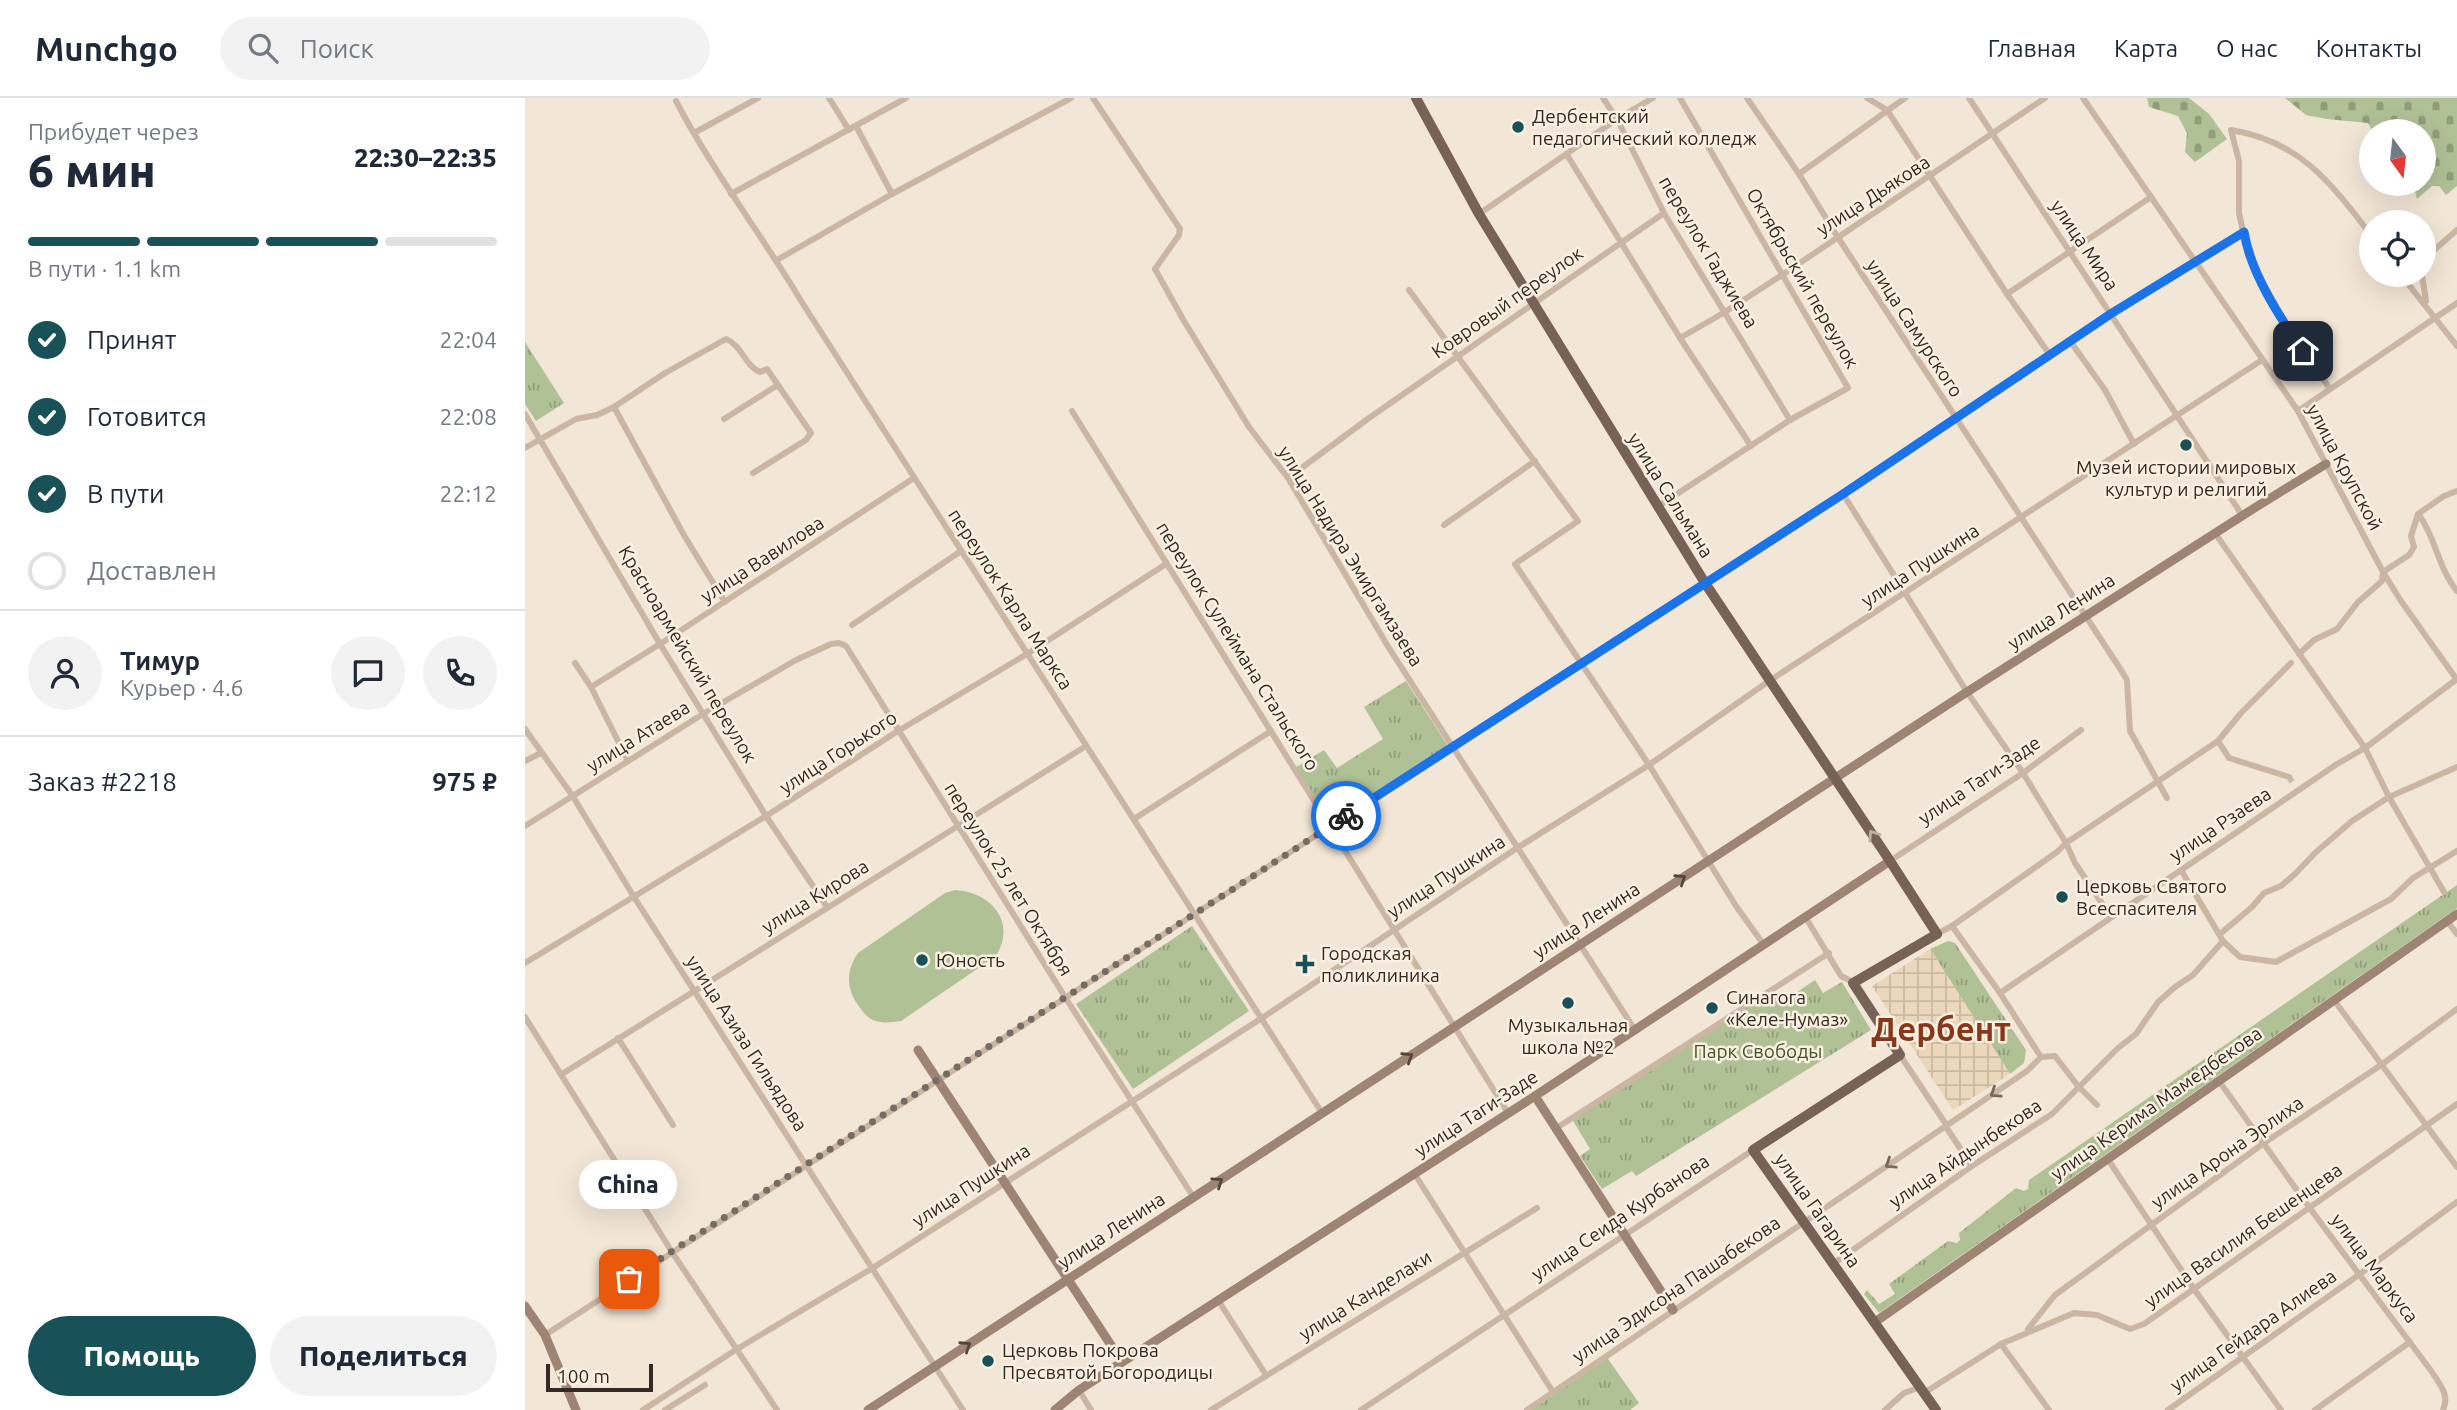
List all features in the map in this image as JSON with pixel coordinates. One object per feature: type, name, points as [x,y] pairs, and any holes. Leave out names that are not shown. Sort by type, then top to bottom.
[{"type":"main road","name":"улица Сальмана","points":[[1416,98],[1479,214],[1657,507],[1834,779],[1893,859],[1937,934]]},
{"type":"main road","points":[[1901,1056],[1854,983],[1937,934]]},
{"type":"main road","name":"улица Сеида Курбанова","points":[[1753,1150],[1901,1056]]},
{"type":"main road","name":"улица Гагарина","points":[[1804,1221],[1755,1151],[1901,1056]]},
{"type":"main road","name":"улица Гагарина","points":[[1753,1150],[1921,1389]]},
{"type":"main road","name":"улица Гагарина","points":[[1834,1263],[1937,1410]]},
{"type":"street","points":[[694,133],[758,98]]},
{"type":"street","points":[[829,98],[849,130]]},
{"type":"street","points":[[731,194],[906,98]]},
{"type":"street","points":[[776,260],[1071,98]]},
{"type":"street","name":"улица Надира Эмиргамзаева","points":[[1093,98],[1180,229],[1179,235],[1155,269],[1157,276],[1249,427],[1287,478],[1355,594],[1635,1030]]},
{"type":"street","name":"переулок Гаджиева","points":[[1603,98],[1617,119],[1664,212],[1790,420]]},
{"type":"street","points":[[1479,214],[1617,119],[1653,98]]},
{"type":"street","name":"Октябрьский переулок","points":[[1657,507],[1790,420],[1849,388],[1680,98]]},
{"type":"street","name":"улица Самурского","points":[[1747,98],[1800,174],[1837,236],[2127,680],[2130,731],[2158,783]]},
{"type":"street","points":[[1867,98],[1887,110],[2050,355]]},
{"type":"street","points":[[1800,174],[1905,98]]},
{"type":"street","name":"улица Мира","points":[[1969,98],[2242,515]]},
{"type":"street","name":"улица Дьякова","points":[[1680,338],[1782,275],[2045,98]]},
{"type":"street","name":"улица Крупской","points":[[2083,98],[2298,411],[2383,572],[2457,679]]},
{"type":"street","name":"переулок Карла Маркса","points":[[676,101],[731,194],[776,260],[1322,1113]]},
{"type":"street","points":[[856,126],[892,194]]},
{"type":"street","points":[[2330,389],[2283,320],[2248,256],[2239,214],[2239,161],[2231,130],[2252,133],[2274,141],[2325,177],[2359,220]]},
{"type":"street","points":[[1567,155],[1680,338],[1751,446]]},
{"type":"street","points":[[2007,294],[2151,197]]},
{"type":"street","name":"Ковровый переулок","points":[[1287,478],[1664,212]]},
{"type":"street","points":[[2436,247],[2457,230]]},
{"type":"street","points":[[545,1335],[1843,494],[2112,313],[2244,232]]},
{"type":"street","points":[[2411,287],[2428,306]]},
{"type":"street","points":[[2423,287],[2424,296],[2435,319],[2457,346]]},
{"type":"street","points":[[1409,290],[1578,521],[1515,564],[1649,765],[1764,945]]},
{"type":"street","points":[[2298,411],[2457,303]]},
{"type":"street","points":[[525,448],[576,419],[597,415],[614,407],[665,373],[726,339],[735,343],[751,368],[760,372],[767,369],[811,433],[806,440],[753,473]]},
{"type":"street","points":[[2070,341],[2105,390],[2134,444]]},
{"type":"street","name":"улица Пушкина","points":[[643,1410],[737,1349],[871,1269],[1262,1018],[1517,848],[1649,765],[1769,681],[2262,359]]},
{"type":"street","points":[[724,419],[778,385]]},
{"type":"street","points":[[614,407],[685,537],[725,602]]},
{"type":"street","name":"переулок Сулеймана Стальского","points":[[1072,411],[1508,1113]]},
{"type":"street","name":"Красноармейский переулок","points":[[525,414],[660,644],[766,816],[827,907]]},
{"type":"street","points":[[1444,525],[1535,461]]},
{"type":"street","name":"улица Ленина","points":[[867,1410],[1967,692],[2326,464]]},
{"type":"street","name":"улица Вавилова","points":[[591,687],[914,478]]},
{"type":"street","points":[[2299,654],[2314,640],[2337,629],[2358,602],[2382,581],[2383,572],[2409,555],[2414,547],[2411,536],[2419,514],[2444,496],[2457,491]]},
{"type":"street","points":[[1843,494],[1967,692],[2023,773],[2066,843],[2075,863],[2111,917]]},
{"type":"street","points":[[2419,514],[2441,566],[2457,591]]},
{"type":"street","points":[[2215,533],[2365,748],[2389,797],[2444,892]]},
{"type":"street","points":[[852,625],[961,551]]},
{"type":"street","name":"улица Горького","points":[[525,963],[1027,654],[1167,564]]},
{"type":"street","name":"улица Атаева","points":[[525,826],[703,714],[817,650],[831,644],[839,643],[845,646]]},
{"type":"street","name":"переулок 25 лет Октября","points":[[845,646],[1194,1198]]},
{"type":"street","points":[[575,663],[591,687],[628,761]]},
{"type":"street","points":[[1937,934],[2218,741],[2241,713],[2291,663]]},
{"type":"street","name":"улица Рзаева","points":[[2000,992],[2365,748],[2457,679]]},
{"type":"street","name":"улица Азиза Гильядова","points":[[525,729],[572,795],[634,897],[963,1410]]},
{"type":"street","name":"улица Таги-Заде","points":[[1055,1410],[1079,1390],[1806,918],[2023,773],[2081,730]]},
{"type":"street","points":[[1134,819],[1271,732]]},
{"type":"street","points":[[2218,741],[2229,758],[2291,780],[2298,791]]},
{"type":"street","name":"улица Кирова","points":[[562,1074],[1086,746]]},
{"type":"street","points":[[525,761],[541,753]]},
{"type":"street","points":[[2220,934],[2264,893],[2281,886],[2352,821],[2389,797],[2457,767]]},
{"type":"street","points":[[2158,783],[2167,798]]},
{"type":"street","points":[[2181,870],[2223,941],[2240,957],[2276,962],[2391,899],[2413,877],[2457,851]]},
{"type":"street","name":"улица Керима Мамедбекова","points":[[1875,1322],[2457,914]]},
{"type":"street","points":[[1806,918],[1841,976],[1854,983]]},
{"type":"street","points":[[2447,921],[2457,934]]},
{"type":"street","points":[[1952,926],[2000,992],[2041,1057],[2055,1056],[2097,1105]]},
{"type":"street","name":"улица Айдынбекова","points":[[1834,1263],[2052,1114],[2118,1048],[2129,1041],[2158,1002],[2193,975],[2223,941]]},
{"type":"street","points":[[1555,1129],[1829,953]]},
{"type":"street","points":[[2334,1000],[2457,1167]]},
{"type":"street","name":"улица Арона Эрлиха","points":[[2026,1332],[2055,1295],[2264,1143],[2381,1065],[2457,1009]]},
{"type":"street","points":[[525,1017],[672,1252],[777,1410]]},
{"type":"street","points":[[618,1038],[673,1125]]},
{"type":"street","points":[[918,1050],[1122,1362]]},
{"type":"street","points":[[1901,1056],[1972,1167]]},
{"type":"street","name":"улица Эдисона Пашабекова","points":[[1527,1410],[2027,1072],[2041,1057]]},
{"type":"street","name":"улица Маркуса","points":[[2219,1081],[2445,1393],[2443,1410]]},
{"type":"street","points":[[1535,1096],[1673,1310]]},
{"type":"street","name":"улица Василия Бешенцева","points":[[1885,1410],[1904,1393],[1921,1389],[2001,1344],[2074,1313],[2097,1315],[2130,1329],[2144,1324],[2457,1104]]},
{"type":"street","name":"улица Сеида Курбанова","points":[[1361,1410],[1753,1150]]},
{"type":"street","points":[[2107,1158],[2194,1289],[2281,1410]]},
{"type":"street","points":[[1414,1173],[1553,1392]]},
{"type":"street","name":"улица Гейдара Алиева","points":[[2168,1410],[2457,1202]]},
{"type":"street","name":"улица Канделаки","points":[[1211,1410],[1537,1208]]},
{"type":"street","points":[[1217,1300],[1266,1375]]},
{"type":"street","points":[[525,1306],[545,1335],[576,1410]]},
{"type":"street","points":[[2315,1410],[2410,1342]]},
{"type":"street","points":[[2001,1344],[2049,1410]]},
{"type":"street","points":[[665,1410],[705,1385]]},
{"type":"street","points":[[1079,1390],[1091,1410]]},
{"type":"green space","points":[[2147,98],[2189,98],[2209,114],[2227,139],[2195,162],[2185,152],[2187,133],[2178,116],[2149,107]]},
{"type":"green space","points":[[2285,98],[2457,98],[2457,186],[2446,195],[2436,186],[2436,119],[2359,119],[2359,122],[2306,115]]},
{"type":"green space","points":[[525,342],[564,403],[536,421],[525,404]]},
{"type":"green space","points":[[1406,681],[1448,746],[1329,821],[1295,768],[1324,750],[1337,768],[1383,739],[1364,707]]},
{"type":"green space","points":[[2457,885],[2457,908],[1879,1313],[1864,1294],[1867,1290],[1879,1304],[1895,1294],[1889,1284],[1948,1241],[1957,1243],[1960,1240],[1959,1233],[2016,1188],[2024,1191],[2028,1189],[2029,1180]]},
{"type":"green space","name":"Юность","points":[[955,890],[980,896],[997,911],[1004,932],[996,956],[901,1021],[884,1022],[870,1018],[856,1002],[850,988],[849,974],[858,953],[945,893]]},
{"type":"green space","points":[[1192,926],[1249,1011],[1133,1089],[1076,1004]]},
{"type":"green space","points":[[1948,941],[1955,943],[2026,1050],[2024,1063],[2010,1074],[1930,949]]},
{"type":"green space","name":"Парк Свободы","points":[[1815,980],[1823,993],[1842,982],[1871,1030],[1636,1176],[1632,1171],[1602,1189],[1580,1156],[1590,1149],[1572,1119],[1755,1002],[1759,1007],[1777,996],[1781,1003]]},
{"type":"green space","points":[[1606,1356],[1639,1403],[1630,1410],[1528,1410]]},
{"type":"shaded area","points":[[1930,949],[2010,1074],[1953,1110],[1872,986]]},
{"type":"tunnel","points":[[2289,777],[2293,783]]},
{"type":"way so far","points":[[629,1279],[1346,816]]},
{"type":"place","name":"Дербентский педагогический колледж","points":[[1518,127]]},
{"type":"place","name":"Музей истории мировых культур и религий","points":[[2186,445]]},
{"type":"place","name":"Церковь Святого Всеспасителя","points":[[2062,897]]},
{"type":"place","name":"Юность","points":[[922,960]]},
{"type":"place","name":"Городская поликлиника","points":[[1305,964]]},
{"type":"place","name":"Музыкальная школа №2","points":[[1568,1003]]},
{"type":"place","name":"Синагога «Келе-Нумаз»","points":[[1712,1008]]},
{"type":"place","name":"China","points":[[629,1279]]},
{"type":"place","name":"Церковь Покрова Пресвятой Богородицы","points":[[988,1361]]},
{"type":"district","name":"Дербент","points":[[1941,1029]]},
{"type":"route","points":[[1346,816],[1843,494],[2112,313],[2244,232],[2248,256],[2303,351]]}]
